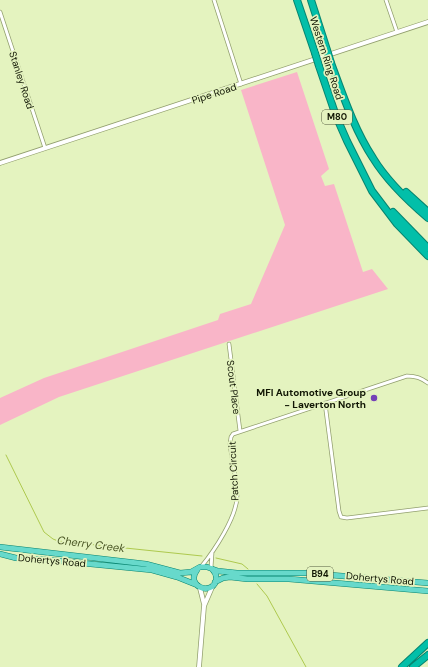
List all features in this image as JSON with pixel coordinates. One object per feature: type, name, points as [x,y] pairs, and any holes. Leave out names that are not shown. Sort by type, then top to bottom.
[{"type":"highway","name":"Western Ring Road","points":[[297,0],[336,116],[359,166]]},
{"type":"highway","name":"Western Ring Road","points":[[311,0],[331,63],[349,110],[373,158]]},
{"type":"highway","points":[[373,158],[412,198],[428,212]]},
{"type":"highway","points":[[373,158],[408,201],[428,218]]},
{"type":"highway","points":[[359,166],[374,190],[400,221],[428,248]]},
{"type":"highway","points":[[359,166],[372,191],[397,224],[428,256]]},
{"type":"highway","points":[[402,667],[428,643]]},
{"type":"highway","points":[[413,667],[428,655]]},
{"type":"main road","name":"Dohertys Road","points":[[0,547],[146,564],[180,573],[191,572],[199,568]]},
{"type":"main road","name":"Dohertys Road","points":[[0,554],[16,558],[152,570],[177,577],[198,587]]},
{"type":"main road","name":"B94","points":[[199,568],[211,568]]},
{"type":"main road","points":[[198,587],[194,579],[195,572],[199,568]]},
{"type":"main road","name":"Dohertys Road","points":[[211,568],[237,573],[306,573],[428,582]]},
{"type":"main road","points":[[211,568],[215,574],[214,584]]},
{"type":"main road","name":"Dohertys Road","points":[[214,584],[223,578],[230,577],[248,579],[289,579],[428,591]]},
{"type":"main road","name":"B94","points":[[198,587],[207,588],[214,584]]},
{"type":"street","points":[[214,0],[241,84]]},
{"type":"street","points":[[386,0],[397,32]]},
{"type":"street","name":"Stanley Road","points":[[0,12],[45,148]]},
{"type":"street","name":"Pipe Road","points":[[0,163],[428,22]]},
{"type":"street","name":"Scout Place","points":[[229,344],[240,431]]},
{"type":"street","name":"Patch Circuit","points":[[199,568],[212,551],[233,515],[237,497],[230,440],[233,434],[407,376],[420,378],[428,383]]},
{"type":"street","points":[[324,403],[338,512],[341,517],[347,518],[428,508]]},
{"type":"street","name":"Patch Circuit","points":[[211,568],[212,551]]},
{"type":"street","points":[[199,667],[204,606],[214,584]]},
{"type":"street","points":[[198,587],[204,606]]},
{"type":"shaded area","points":[[297,72],[329,169],[321,176],[325,186],[334,184],[363,272],[372,269],[388,289],[59,397],[0,425],[0,398],[44,378],[218,320],[220,314],[251,304],[285,225],[241,90]]},
{"type":"waterway","name":"Cherry Creek","points":[[6,455],[44,532],[53,539],[58,541],[202,556]]},
{"type":"waterway","name":"Cherry Creek","points":[[216,558],[242,564],[248,569]]},
{"type":"waterway","name":"Cherry Creek","points":[[257,584],[267,596],[306,667]]},
{"type":"place","name":"MFI Automotive Group - Laverton North","points":[[374,398]]}]
